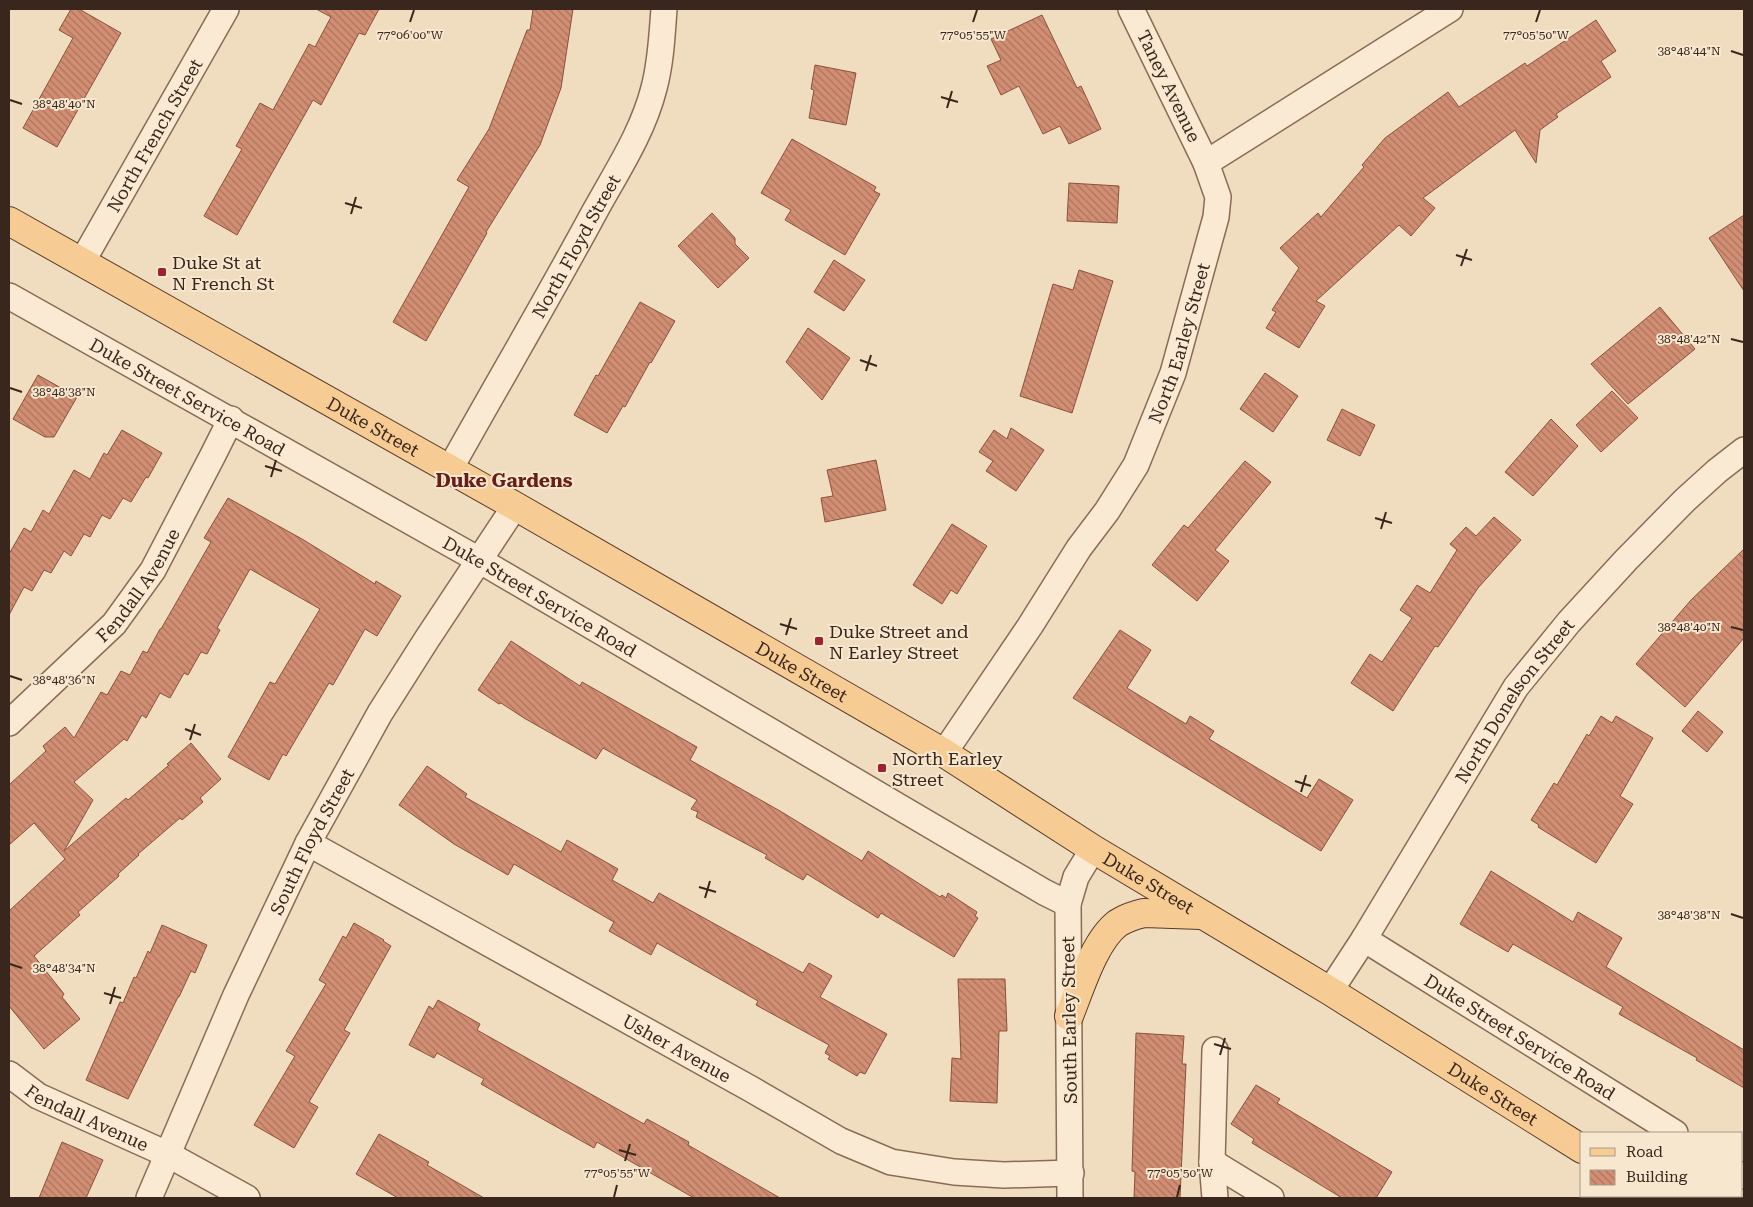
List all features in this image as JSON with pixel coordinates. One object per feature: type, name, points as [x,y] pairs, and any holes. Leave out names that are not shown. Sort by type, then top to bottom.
[{"type":"main road","name":"Duke Street","points":[[9,221],[450,469],[944,753],[1093,849],[1330,990],[1580,1148]]},
{"type":"main road","points":[[1069,1016],[1098,948],[1117,924],[1134,915],[1144,913],[1205,916]]},
{"type":"street","name":"North French Street","points":[[82,262],[226,9]]},
{"type":"street","name":"North Floyd Street","points":[[450,469],[562,272],[646,115],[655,87],[662,49],[664,9]]},
{"type":"street","name":"Taney Avenue","points":[[1131,9],[1206,163]]},
{"type":"street","points":[[1206,163],[1450,9]]},
{"type":"street","name":"North Earley Street","points":[[944,753],[1136,465],[1173,373],[1216,217],[1218,197],[1206,163]]},
{"type":"street","name":"Duke Street Service Road","points":[[9,296],[480,560],[1044,892],[1068,904]]},
{"type":"street","name":"Fendall Avenue","points":[[9,723],[114,624],[153,570],[230,419]]},
{"type":"street","name":"North Donelson Street","points":[[1330,990],[1364,939],[1516,687],[1569,622],[1626,560],[1685,500],[1744,450]]},
{"type":"street","name":"South Floyd Street","points":[[149,1198],[236,995],[308,843],[380,713],[515,506]]},
{"type":"street","name":"Usher Avenue","points":[[308,843],[751,1088],[841,1142],[891,1162],[954,1172],[1004,1175],[1070,1173]]},
{"type":"street","name":"South Earley Street","points":[[1070,1198],[1068,904],[1076,877],[1093,849]]},
{"type":"street","name":"Duke Street Service Road","points":[[1364,939],[1673,1132]]},
{"type":"street","points":[[1215,1050],[1212,1162],[1215,1198]]},
{"type":"street","name":"Fendall Avenue","points":[[9,1074],[38,1096],[169,1155],[246,1198]]},
{"type":"street","points":[[1212,1162],[1272,1198]]},
{"type":"building","points":[[71,9],[79,9],[121,33],[57,147],[23,128],[73,38],[59,30]]},
{"type":"building","points":[[316,9],[379,9],[365,35],[359,33],[321,105],[313,100],[237,235],[204,216],[242,149],[236,146],[260,103],[273,110],[309,44],[315,47],[331,17]]},
{"type":"building","points":[[533,9],[573,9],[561,88],[540,145],[486,232],[426,341],[393,322],[469,187],[457,180],[489,129],[527,30],[530,30]]},
{"type":"building","points":[[1042,15],[1077,88],[1081,86],[1101,129],[1069,144],[1060,126],[1043,134],[1019,86],[1001,95],[987,66],[1001,60],[991,39]]},
{"type":"building","points":[[1596,20],[1616,51],[1601,61],[1611,77],[1556,114],[1558,117],[1540,130],[1536,163],[1515,130],[1423,198],[1435,208],[1411,236],[1399,225],[1316,301],[1325,306],[1299,348],[1266,328],[1276,312],[1272,310],[1299,268],[1280,248],[1318,213],[1321,217],[1364,167],[1362,165],[1385,138],[1448,92],[1459,107],[1525,63],[1527,66]]},
{"type":"building","points":[[815,65],[856,73],[846,125],[809,118],[814,90],[811,89]]},
{"type":"building","points":[[792,139],[876,187],[874,191],[880,194],[845,255],[785,220],[791,210],[761,193]]},
{"type":"building","points":[[1069,183],[1119,186],[1117,223],[1067,221]]},
{"type":"building","points":[[712,213],[735,238],[735,244],[749,258],[718,288],[678,246]]},
{"type":"building","points":[[1744,215],[1744,291],[1709,238]]},
{"type":"building","points":[[834,260],[865,280],[844,311],[814,292]]},
{"type":"building","points":[[1079,270],[1113,281],[1072,413],[1020,396],[1053,284],[1073,290]]},
{"type":"building","points":[[640,302],[675,321],[625,407],[623,406],[607,433],[574,415]]},
{"type":"building","points":[[1660,307],[1695,349],[1628,404],[1591,364]]},
{"type":"building","points":[[808,328],[850,358],[822,400],[786,362]]},
{"type":"building","points":[[1265,373],[1298,396],[1273,432],[1240,409]]},
{"type":"building","points":[[38,375],[77,397],[54,437],[45,437],[13,419]]},
{"type":"building","points":[[1612,391],[1638,418],[1601,452],[1576,425]]},
{"type":"building","points":[[1342,409],[1375,425],[1360,456],[1327,440]]},
{"type":"building","points":[[1551,419],[1578,446],[1533,496],[1505,472]]},
{"type":"building","points":[[1011,428],[1044,450],[1016,491],[986,471],[993,461],[979,452],[994,430],[1007,439]]},
{"type":"building","points":[[122,430],[162,453],[148,478],[146,477],[131,502],[123,498],[110,519],[102,515],[90,537],[84,534],[71,556],[64,551],[51,573],[44,570],[32,591],[24,587],[9,615],[9,554],[24,528],[31,532],[43,510],[49,514],[74,470],[90,479],[104,453],[107,455]]},
{"type":"building","points":[[876,460],[886,510],[825,522],[821,498],[833,496],[827,470]]},
{"type":"building","points":[[1245,461],[1271,482],[1215,550],[1229,561],[1197,601],[1152,565],[1184,525],[1188,528]]},
{"type":"building","points":[[228,498],[302,539],[375,584],[376,581],[401,596],[377,636],[365,629],[333,685],[329,683],[286,756],[283,754],[269,780],[228,757],[270,682],[275,684],[320,609],[250,569],[217,628],[220,630],[207,654],[201,652],[188,675],[184,673],[170,698],[160,693],[146,718],[142,715],[127,741],[124,739],[74,782],[93,800],[64,851],[126,798],[128,800],[169,765],[167,764],[191,743],[221,779],[200,798],[203,802],[182,820],[180,818],[138,854],[118,874],[119,876],[78,912],[80,915],[34,956],[64,994],[62,997],[80,1019],[44,1049],[9,1006],[9,911],[65,859],[34,823],[9,845],[9,785],[46,751],[43,746],[65,727],[74,738],[101,692],[107,695],[121,671],[130,675],[143,651],[147,653],[211,542],[204,538]]},
{"type":"building","points":[[1494,517],[1521,540],[1478,588],[1438,647],[1435,646],[1393,711],[1351,683],[1370,654],[1382,662],[1412,618],[1400,610],[1417,585],[1430,593],[1457,550],[1450,544],[1466,527],[1476,536]]},
{"type":"building","points":[[952,524],[987,546],[957,594],[951,590],[942,604],[913,585]]},
{"type":"building","points":[[1744,549],[1744,638],[1685,707],[1636,664],[1691,600]]},
{"type":"building","points":[[1120,630],[1151,650],[1127,688],[1186,724],[1190,716],[1214,731],[1209,739],[1307,798],[1319,779],[1353,800],[1321,851],[1073,698]]},
{"type":"building","points":[[511,641],[580,686],[582,682],[697,747],[690,760],[780,811],[862,861],[868,851],[940,897],[942,895],[946,898],[948,893],[977,912],[975,916],[978,918],[954,957],[881,913],[878,918],[807,874],[803,880],[765,858],[767,855],[696,817],[698,812],[691,809],[697,800],[603,748],[596,759],[478,690]]},
{"type":"building","points":[[1698,711],[1723,732],[1707,752],[1682,731]]},
{"type":"building","points":[[1601,716],[1612,723],[1616,716],[1653,738],[1620,796],[1633,804],[1596,863],[1538,827],[1539,825],[1531,820],[1554,783],[1557,785],[1587,734],[1589,736]]},
{"type":"building","points":[[427,766],[467,794],[465,797],[561,852],[567,840],[618,869],[612,880],[653,903],[659,893],[803,973],[809,963],[832,976],[820,997],[887,1034],[865,1074],[860,1072],[857,1076],[828,1059],[830,1056],[825,1053],[829,1045],[756,1005],[758,1001],[657,943],[651,955],[609,931],[614,922],[514,864],[508,875],[454,844],[399,805]]},
{"type":"building","points":[[1491,871],[1573,922],[1578,912],[1622,938],[1606,967],[1744,1050],[1744,1088],[1696,1060],[1697,1058],[1619,1014],[1623,1007],[1513,944],[1508,952],[1460,924]]},
{"type":"building","points":[[354,923],[391,946],[344,1030],[350,1033],[309,1102],[318,1107],[294,1148],[254,1125],[295,1056],[286,1051],[326,984],[319,980],[343,936],[346,938]]},
{"type":"building","points":[[162,925],[207,945],[195,973],[191,971],[128,1099],[86,1080],[120,1002],[123,1003],[148,951],[150,953]]},
{"type":"building","points":[[958,979],[1005,979],[1007,1031],[999,1031],[997,1103],[950,1101],[952,1058],[961,1059]]},
{"type":"building","points":[[438,1000],[480,1024],[477,1030],[644,1124],[647,1119],[689,1142],[688,1145],[780,1198],[694,1198],[597,1142],[594,1148],[481,1084],[484,1079],[437,1053],[434,1058],[409,1045],[429,1006],[433,1009]]},
{"type":"building","points":[[1136,1033],[1184,1036],[1182,1064],[1186,1064],[1180,1198],[1134,1198],[1135,1172],[1132,1171]]},
{"type":"building","points":[[1256,1085],[1280,1099],[1277,1103],[1392,1172],[1376,1198],[1342,1198],[1252,1143],[1254,1139],[1231,1124]]},
{"type":"building","points":[[379,1134],[429,1162],[427,1165],[484,1198],[398,1198],[356,1174]]},
{"type":"building","points":[[62,1142],[103,1160],[86,1198],[39,1198]]},
{"type":"place","name":"Duke St at N French St","points":[[162,272]]},
{"type":"place","name":"Duke Street and N Earley Street","points":[[819,641]]},
{"type":"place","name":"North Earley Street","points":[[882,768]]},
{"type":"district","name":"Duke Gardens","points":[[504,480]]}]
